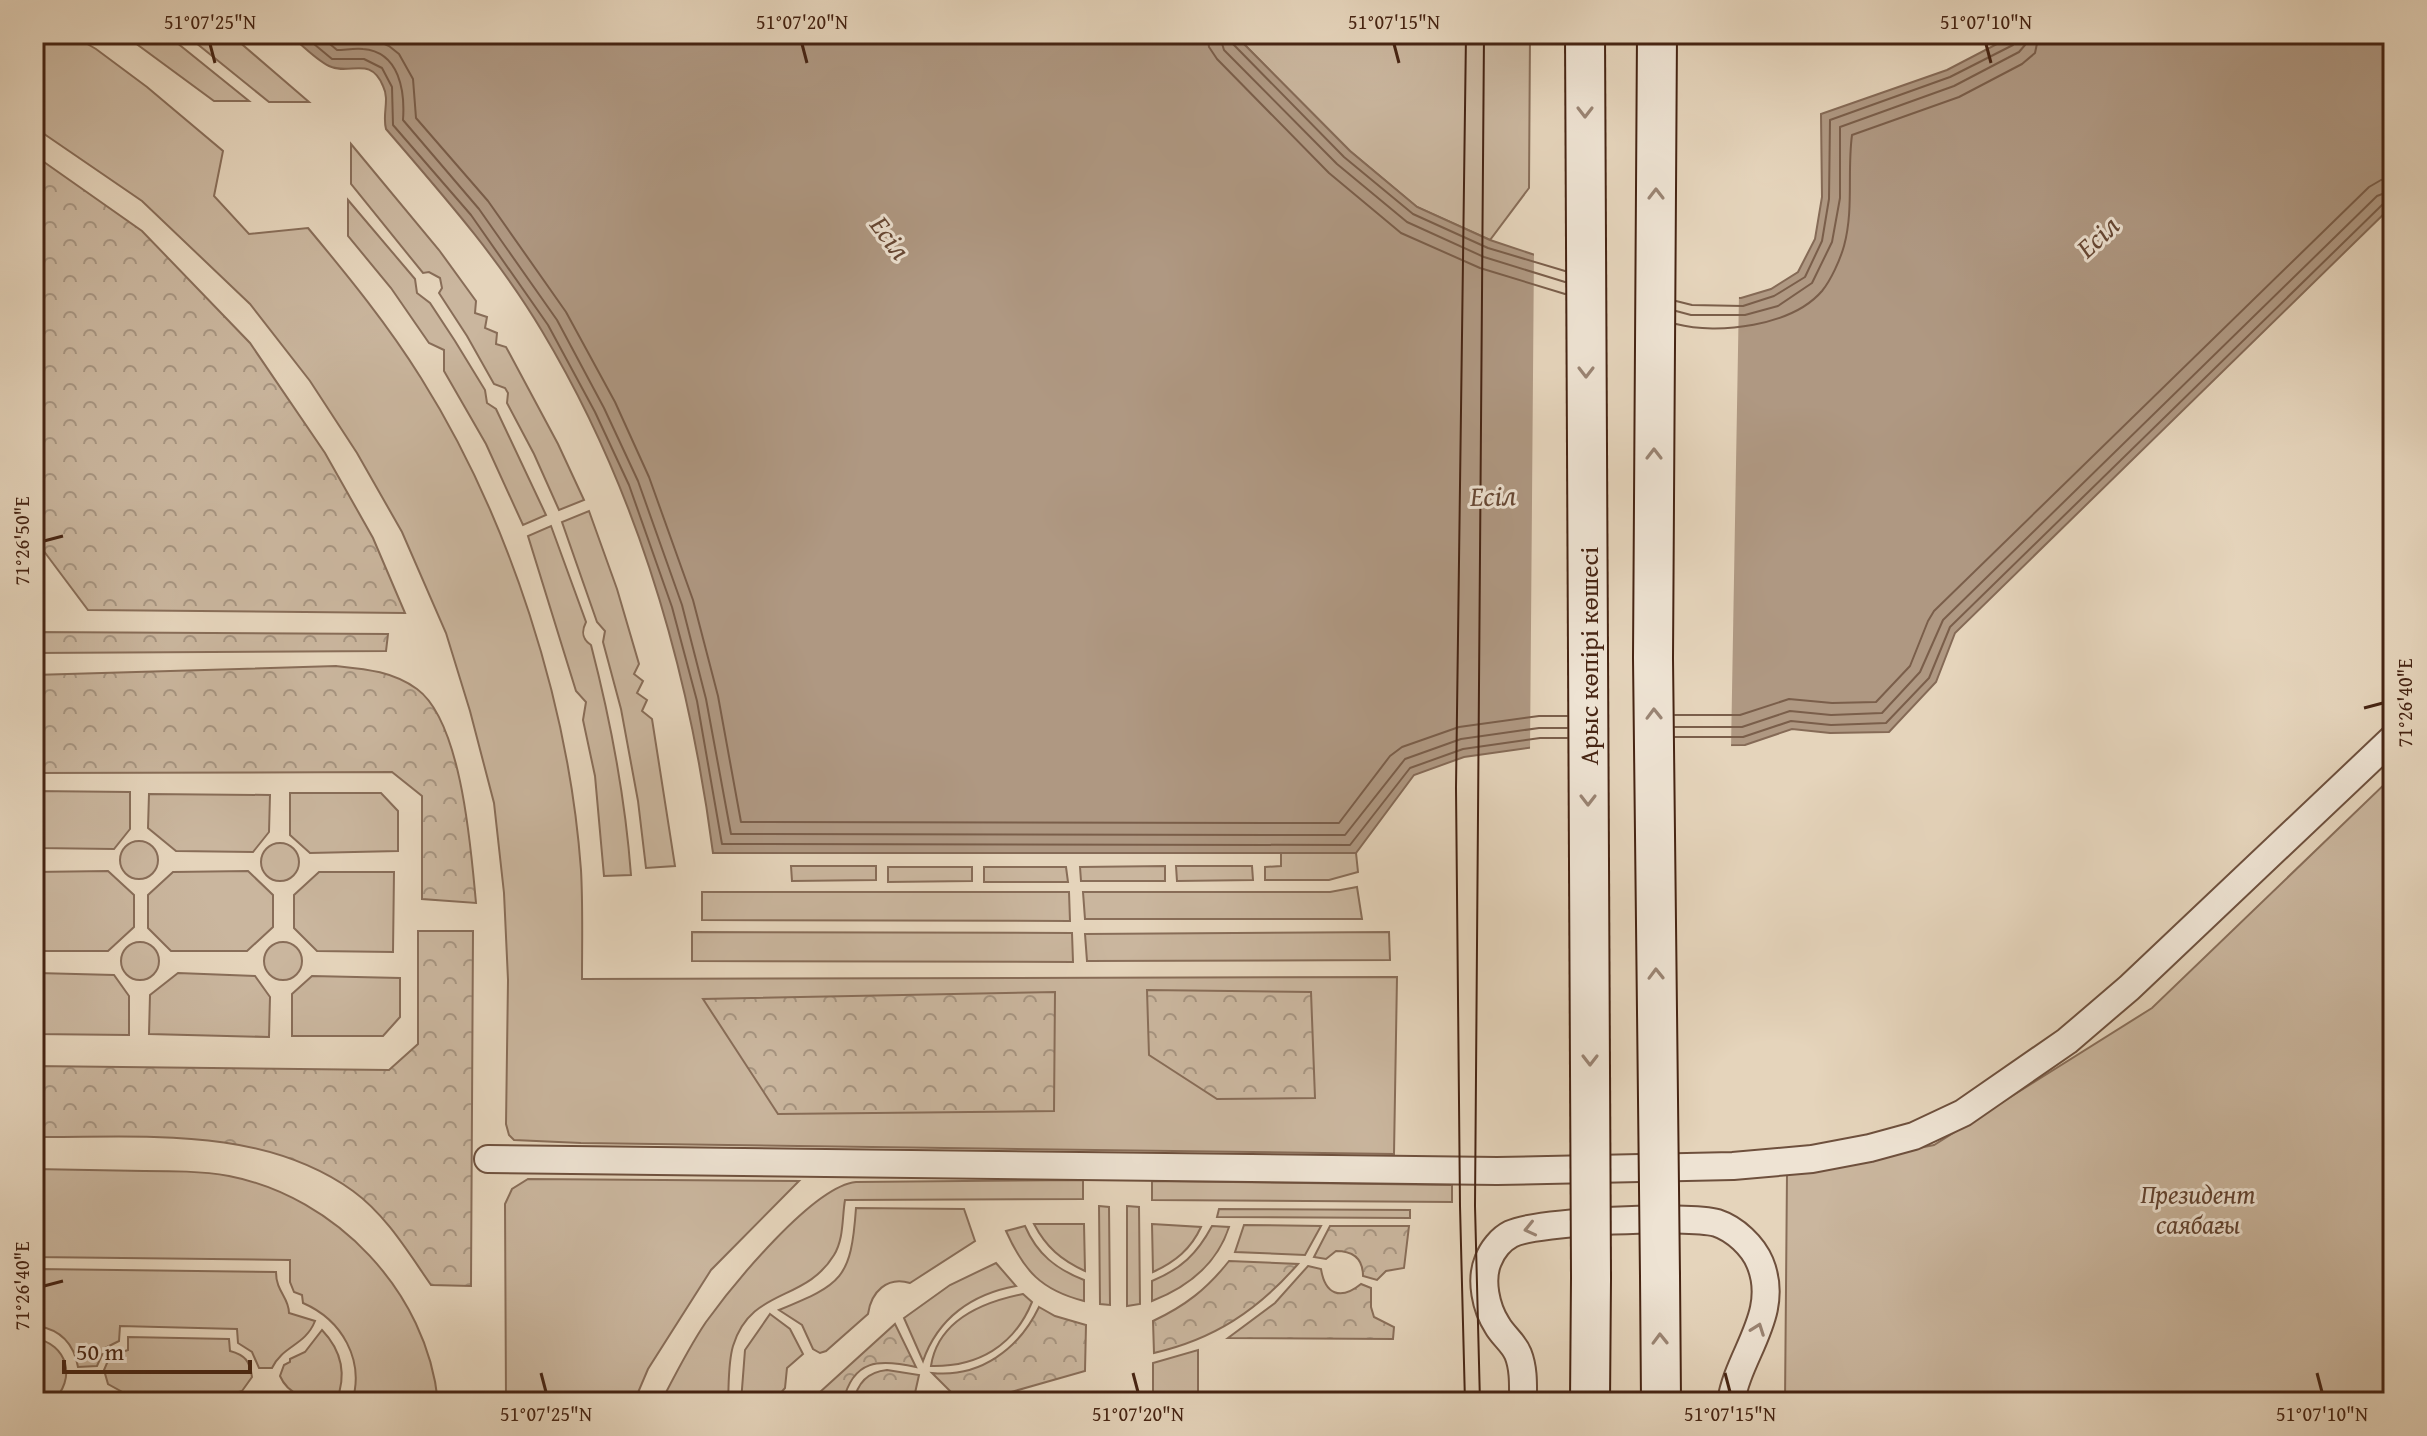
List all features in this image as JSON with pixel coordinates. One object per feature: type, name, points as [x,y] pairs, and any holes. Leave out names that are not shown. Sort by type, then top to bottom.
[{"type":"main road","name":"Арыс көпірі көшесі","points":[[1585,34],[1590,1402]]},
{"type":"main road","points":[[1657,34],[1653,658],[1661,1402]]},
{"type":"street","points":[[488,1159],[1497,1171],[1733,1166],[1812,1159],[1870,1148],[1914,1136],[1963,1113],[2014,1081],[2067,1041],[2129,988],[2393,738]]},
{"type":"street","points":[[1523,1402],[1520,1357],[1513,1343],[1497,1326],[1485,1292],[1488,1261],[1498,1244],[1510,1234],[1552,1224],[1675,1221],[1719,1224],[1749,1245],[1760,1263],[1766,1301],[1761,1323],[1734,1384],[1731,1402]]},
{"type":"green space","points":[[34,34],[70,34],[96,49],[223,151],[214,196],[249,234],[308,228],[395,339],[453,433],[507,551],[530,614],[548,678],[574,807],[582,884],[582,979],[1397,977],[1394,1154],[514,1140],[506,1124],[508,980],[504,893],[494,803],[446,633],[402,532],[357,453],[310,381],[250,304],[142,201],[34,127]]},
{"type":"green space","points":[[123,34],[166,34],[249,101],[214,101]]},
{"type":"green space","points":[[185,34],[230,34],[309,102],[269,102]]},
{"type":"green space","points":[[1234,34],[1530,34],[1529,188],[1490,240],[1417,207],[1350,151]]},
{"type":"green space","points":[[351,144],[439,250],[476,301],[475,313],[487,317],[485,328],[497,333],[496,344],[506,347],[584,500],[559,510],[507,403],[508,393],[505,388],[494,384],[439,293],[442,288],[440,278],[429,272],[423,273],[351,184]]},
{"type":"green space","points":[[34,155],[142,231],[250,343],[325,453],[373,538],[405,613],[88,610],[34,538]]},
{"type":"green space","points":[[348,200],[415,279],[417,293],[430,303],[455,341],[485,390],[487,403],[496,409],[546,515],[523,525],[486,444],[444,371],[444,350],[429,343],[391,288],[348,236]]},
{"type":"green space","points":[[589,511],[639,664],[634,674],[643,681],[637,693],[647,700],[642,711],[652,719],[675,866],[646,868],[638,801],[621,709],[603,642],[605,631],[597,622],[562,522]]},
{"type":"green space","points":[[551,526],[586,622],[583,635],[591,645],[605,702],[621,787],[631,875],[604,876],[595,776],[583,720],[586,702],[576,691],[528,536]]},
{"type":"green space","points":[[34,632],[388,634],[386,651],[34,653]]},
{"type":"green space","points":[[336,666],[398,678],[417,689],[432,705],[444,729],[462,788],[476,903],[422,899],[422,796],[392,772],[34,773],[34,675]]},
{"type":"green space","name":"Президент саябағы","points":[[2393,776],[2393,1402],[1785,1402],[1787,1174],[1934,1145],[2152,1008]]},
{"type":"green space","points":[[34,791],[130,792],[130,829],[114,849],[37,848],[34,846]]},
{"type":"green space","points":[[290,793],[381,793],[398,811],[398,851],[310,853],[290,835]]},
{"type":"green space","points":[[149,794],[270,795],[269,832],[253,852],[176,851],[148,828]]},
{"type":"green space","points":[[139,841],[153,846],[158,860],[153,874],[139,879],[125,874],[120,860],[125,846]]},
{"type":"green space","points":[[280,843],[294,848],[299,862],[294,876],[280,881],[266,876],[261,862],[266,848]]},
{"type":"green space","points":[[1281,853],[1356,853],[1358,872],[1329,880],[1265,880],[1265,867],[1281,866]]},
{"type":"green space","points":[[791,866],[876,866],[876,880],[792,881]]},
{"type":"green space","points":[[1165,866],[1165,881],[1081,881],[1080,867]]},
{"type":"green space","points":[[1176,866],[1252,866],[1253,880],[1177,881]]},
{"type":"green space","points":[[888,867],[972,867],[972,881],[888,882]]},
{"type":"green space","points":[[984,867],[1066,867],[1068,882],[984,882]]},
{"type":"green space","points":[[108,871],[134,895],[134,927],[108,951],[34,951],[34,872]]},
{"type":"green space","points":[[248,871],[273,895],[273,927],[247,951],[171,951],[148,928],[148,895],[173,872]]},
{"type":"green space","points":[[319,872],[394,872],[393,952],[317,951],[294,928],[294,895]]},
{"type":"green space","points":[[1357,887],[1362,919],[1085,919],[1083,892],[1330,892]]},
{"type":"green space","points":[[702,892],[1069,892],[1070,921],[702,920]]},
{"type":"green space","points":[[418,931],[473,931],[471,1286],[431,1285],[396,1235],[365,1201],[317,1170],[280,1155],[240,1145],[200,1140],[34,1137],[34,1066],[389,1070],[418,1044]]},
{"type":"green space","points":[[692,932],[1072,933],[1073,962],[692,961]]},
{"type":"green space","points":[[1389,932],[1390,960],[1087,961],[1085,934]]},
{"type":"green space","points":[[140,942],[154,947],[159,961],[154,975],[140,980],[126,975],[121,961],[126,947]]},
{"type":"green space","points":[[283,942],[297,947],[302,961],[297,975],[283,980],[269,975],[264,961],[269,947]]},
{"type":"green space","points":[[178,973],[255,976],[270,997],[269,1037],[149,1034],[150,995]]},
{"type":"green space","points":[[34,975],[114,975],[129,996],[129,1035],[34,1034]]},
{"type":"green space","points":[[312,976],[400,978],[400,1017],[383,1036],[292,1036],[292,994]]},
{"type":"green space","points":[[1147,990],[1311,992],[1315,1098],[1217,1099],[1149,1055]]},
{"type":"green space","points":[[1055,992],[1054,1111],[778,1114],[703,999]]},
{"type":"green space","points":[[34,1169],[218,1174],[268,1187],[305,1205],[339,1228],[370,1256],[395,1288],[416,1323],[430,1362],[438,1402],[352,1402],[355,1371],[347,1343],[329,1320],[303,1303],[302,1295],[294,1292],[290,1282],[290,1260],[34,1257]]},
{"type":"green space","points":[[528,1179],[799,1181],[711,1270],[648,1369],[634,1402],[506,1402],[505,1204],[512,1189]]},
{"type":"green space","points":[[1083,1180],[1083,1199],[845,1200],[840,1242],[822,1270],[809,1281],[765,1304],[741,1327],[731,1353],[728,1402],[661,1402],[700,1332],[734,1286],[796,1219],[838,1188],[856,1182]]},
{"type":"green space","points":[[1152,1181],[1452,1185],[1452,1202],[1152,1200]]},
{"type":"green space","points":[[1099,1206],[1109,1207],[1110,1305],[1100,1304]]},
{"type":"green space","points":[[1127,1206],[1139,1207],[1140,1304],[1127,1306]]},
{"type":"green space","points":[[856,1208],[964,1209],[975,1241],[910,1283],[887,1284],[873,1299],[868,1314],[820,1353],[813,1349],[802,1325],[779,1310],[817,1293],[839,1276],[851,1250]]},
{"type":"green space","points":[[1219,1209],[1410,1210],[1410,1218],[1217,1217]]},
{"type":"green space","points":[[1034,1224],[1084,1224],[1085,1271],[1055,1252]]},
{"type":"green space","points":[[1152,1224],[1201,1227],[1182,1254],[1153,1272]]},
{"type":"green space","points":[[1244,1225],[1321,1226],[1305,1255],[1235,1252]]},
{"type":"green space","points":[[1025,1226],[1035,1245],[1048,1259],[1084,1280],[1084,1301],[1045,1285],[1027,1268],[1006,1231]]},
{"type":"green space","points":[[1212,1226],[1229,1227],[1209,1263],[1178,1289],[1152,1301],[1152,1281],[1187,1260]]},
{"type":"green space","points":[[1330,1226],[1409,1226],[1404,1268],[1386,1271],[1377,1280],[1363,1276],[1359,1261],[1347,1253],[1336,1251],[1326,1259],[1314,1257]]},
{"type":"green space","points":[[1229,1261],[1298,1264],[1267,1296],[1233,1321],[1196,1340],[1154,1353],[1153,1321],[1195,1296]]},
{"type":"green space","points":[[996,1263],[1016,1286],[985,1295],[959,1310],[938,1332],[923,1361],[904,1318],[950,1285]]},
{"type":"green space","points":[[1308,1266],[1321,1269],[1326,1284],[1335,1292],[1346,1292],[1361,1284],[1371,1288],[1374,1317],[1394,1327],[1393,1339],[1228,1338],[1275,1303]]},
{"type":"green space","points":[[38,1269],[276,1272],[289,1313],[315,1321],[306,1336],[282,1354],[272,1368],[259,1368],[252,1352],[238,1343],[237,1329],[120,1326],[119,1341],[105,1348],[97,1366],[78,1367],[65,1339],[38,1326]]},
{"type":"green space","points":[[1023,1294],[1032,1302],[1005,1342],[964,1363],[931,1366],[935,1350],[953,1325],[978,1308]]},
{"type":"green space","points":[[1039,1307],[1055,1316],[1086,1325],[1085,1371],[976,1402],[961,1402],[932,1373],[966,1371],[996,1358],[1021,1336]]},
{"type":"green space","points":[[770,1314],[790,1329],[803,1354],[787,1368],[785,1388],[773,1402],[741,1402],[745,1350]]},
{"type":"green space","points":[[895,1324],[916,1367],[890,1363],[869,1365],[853,1377],[843,1402],[809,1402]]},
{"type":"green space","points":[[322,1330],[334,1346],[341,1364],[336,1402],[303,1397],[289,1389],[280,1376],[284,1365],[305,1352]]},
{"type":"green space","points":[[128,1337],[229,1339],[230,1351],[246,1360],[252,1377],[242,1391],[228,1395],[228,1402],[126,1402],[126,1394],[108,1384],[104,1370],[110,1356],[128,1350]]},
{"type":"green space","points":[[34,1338],[55,1347],[65,1364],[65,1383],[52,1402],[34,1402]]},
{"type":"green space","points":[[1198,1350],[1198,1402],[1153,1402],[1153,1363]]},
{"type":"green space","points":[[887,1370],[919,1375],[913,1402],[854,1402],[864,1380],[874,1373]]},
{"type":"water","name":"Есіл","points":[[289,34],[1234,34],[1350,151],[1417,207],[1490,240],[1535,255],[1692,297],[1741,298],[1771,289],[1798,272],[1815,239],[1822,197],[1821,114],[1947,70],[2016,34],[2393,34],[2393,205],[1955,633],[1936,682],[1889,732],[1830,733],[1792,729],[1745,745],[1542,746],[1464,757],[1414,775],[1356,853],[713,853],[690,716],[674,649],[632,518],[576,392],[507,277],[386,129],[386,97],[378,77],[366,69],[329,66]]},
{"type":"pier","points":[[1534,250],[1693,293],[1739,294],[1731,749],[1530,752]]},
{"type":"tram line","points":[[1465,1402],[1456,788],[1466,34]]},
{"type":"tram line","points":[[1480,1402],[1475,1206],[1484,34]]}]
